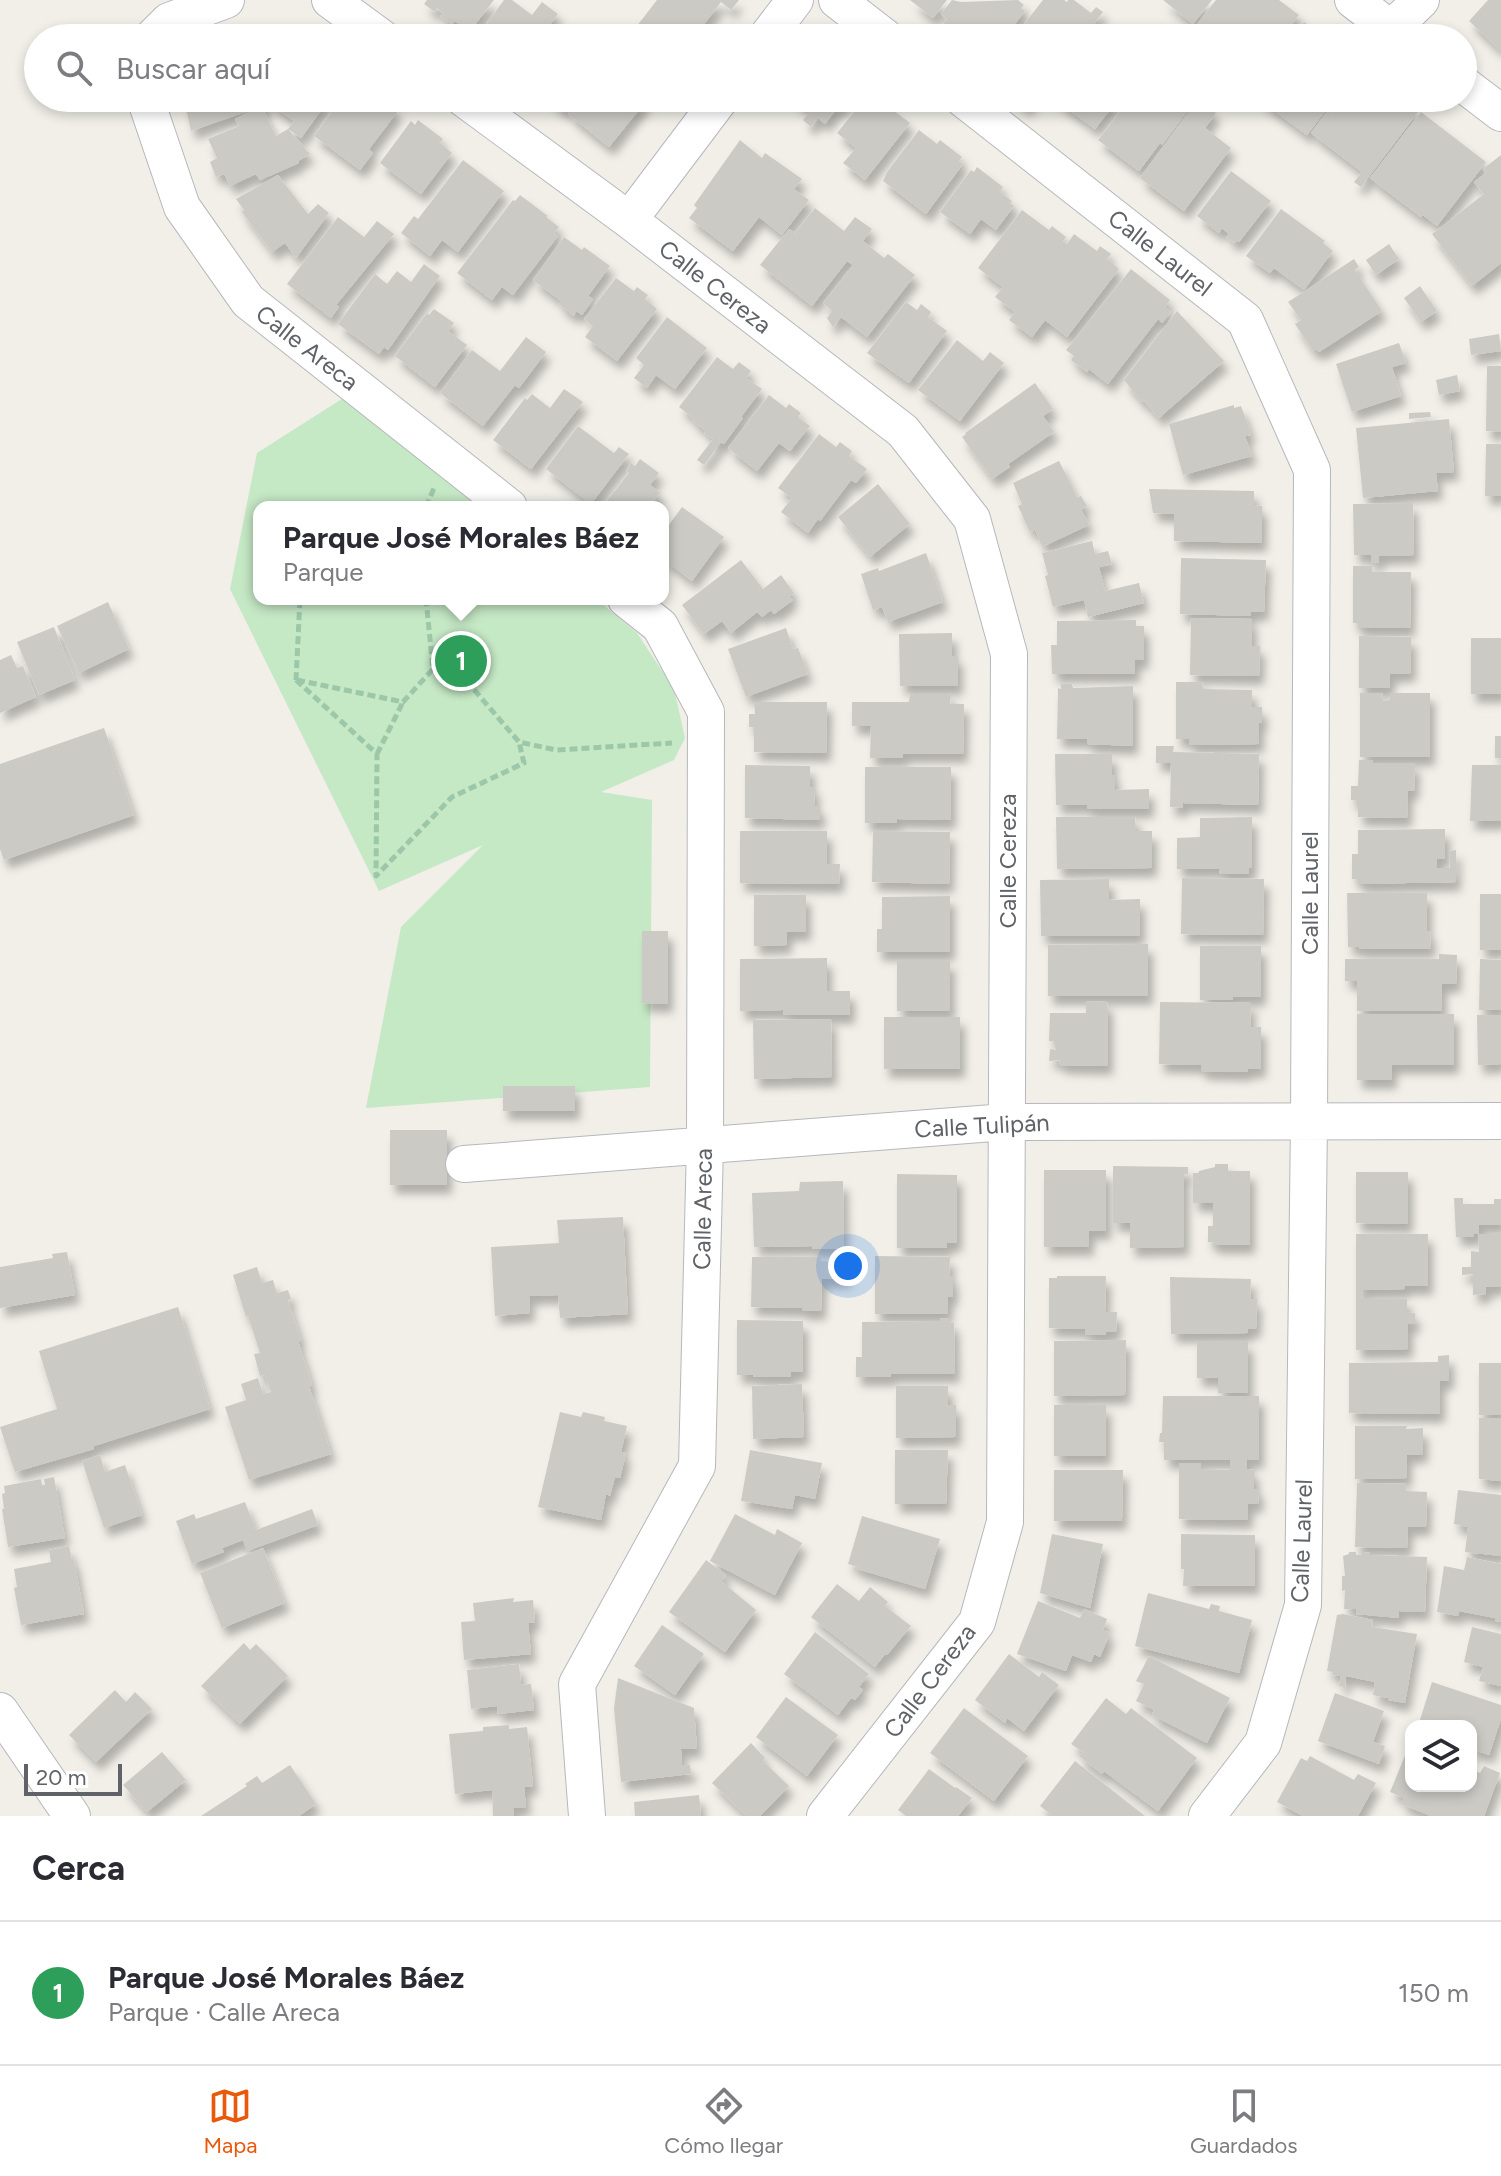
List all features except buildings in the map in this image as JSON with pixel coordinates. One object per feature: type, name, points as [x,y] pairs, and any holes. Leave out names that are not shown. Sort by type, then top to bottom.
[{"type":"street","points":[[330,0],[363,24]]},
{"type":"street","points":[[777,24],[795,0]]},
{"type":"street","points":[[837,0],[868,24]]},
{"type":"street","points":[[1353,0],[1385,24]]},
{"type":"street","points":[[1404,24],[1421,0]]},
{"type":"street","points":[[166,24],[218,3]]},
{"type":"street","points":[[1477,95],[1501,113]]},
{"type":"street","name":"Calle Areca","points":[[150,112],[182,207],[248,301],[501,501]]},
{"type":"street","name":"Calle Cereza","points":[[482,112],[629,220],[903,431],[972,519],[1009,654],[1005,1522],[977,1622],[825,1816]]},
{"type":"street","points":[[629,220],[710,112]]},
{"type":"street","name":"Calle Laurel","points":[[980,112],[1245,320],[1312,470],[1303,1605],[1263,1743],[1207,1816]]},
{"type":"street","name":"Calle Areca","points":[[587,1816],[577,1684],[697,1466],[705,1145],[706,712],[660,626],[634,605]]},
{"type":"street","name":"Calle Tulipán","points":[[464,1164],[1006,1122],[1501,1121]]},
{"type":"street","points":[[0,1711],[72,1816]]},
{"type":"path","points":[[296,680],[300,605]]},
{"type":"path","points":[[427,605],[433,669],[403,702],[377,754],[376,876],[452,797],[524,763],[519,742],[464,678],[433,669]]},
{"type":"path","points":[[296,680],[403,702]]},
{"type":"path","points":[[296,680],[377,754]]},
{"type":"path","points":[[519,742],[556,750],[706,741]]},
{"type":"green space","points":[[348,395],[477,501],[253,501],[253,605],[603,605],[637,633],[674,689],[685,738],[674,760],[601,792],[652,800],[650,1087],[366,1108],[401,927],[483,845],[379,891],[230,589],[257,453]]},
{"type":"place","name":"Parque José Morales Báez","points":[[461,661]]}]
